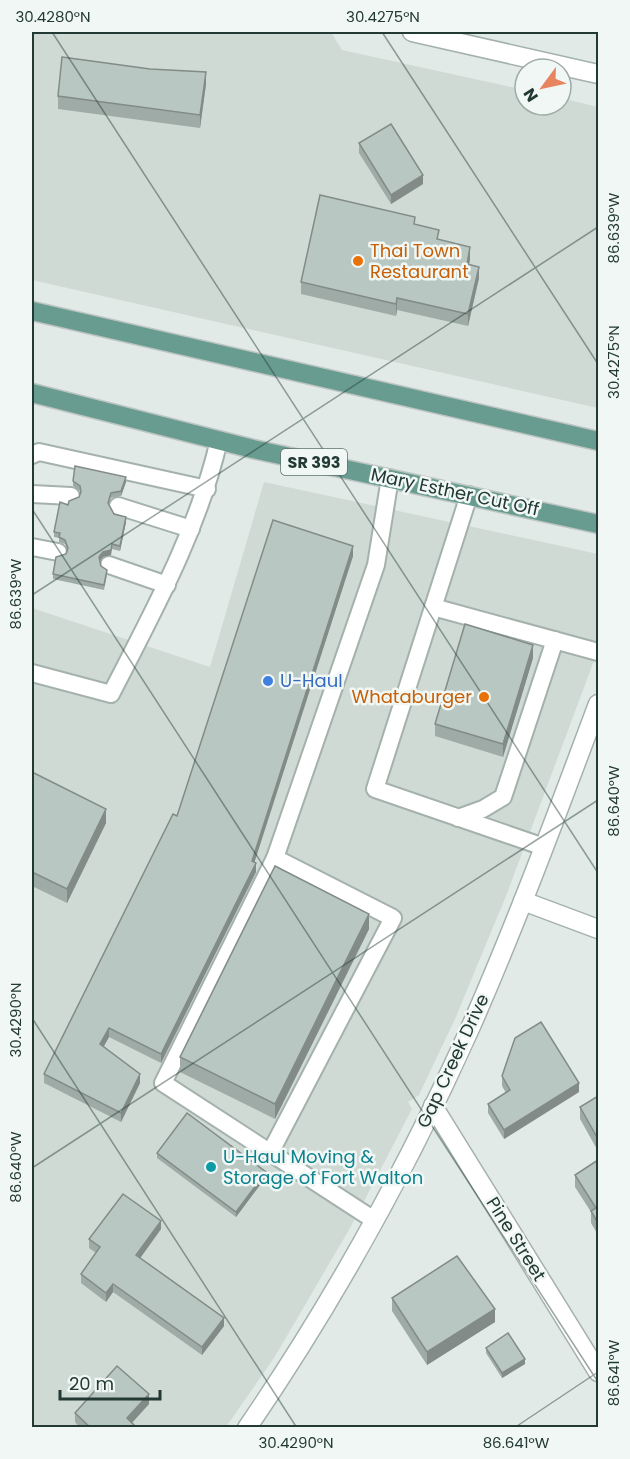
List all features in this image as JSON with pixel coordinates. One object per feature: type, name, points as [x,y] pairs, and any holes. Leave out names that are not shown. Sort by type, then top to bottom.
[{"type":"main road","points":[[32,310],[598,441]]},
{"type":"main road","name":"Mary Esther Cut Off","points":[[32,393],[219,440],[598,524]]},
{"type":"street","points":[[412,32],[598,74]]},
{"type":"street","name":"Gap Creek Drive","points":[[247,1428],[289,1366],[374,1220],[433,1106],[472,1024],[523,901],[598,704]]},
{"type":"street","points":[[523,901],[598,929]]},
{"type":"street","name":"Pine Street","points":[[433,1106],[598,1372]]},
{"type":"lane","points":[[32,672],[111,694],[167,585],[191,529],[207,489],[219,440]]},
{"type":"lane","points":[[32,455],[39,452],[207,489]]},
{"type":"lane","points":[[374,1220],[163,1083],[275,858],[376,565],[390,478]]},
{"type":"lane","points":[[32,494],[71,495]]},
{"type":"lane","points":[[469,495],[375,789],[544,847]]},
{"type":"lane","points":[[118,506],[191,529]]},
{"type":"lane","points":[[32,547],[58,552]]},
{"type":"lane","points":[[109,565],[167,585]]},
{"type":"lane","points":[[433,607],[598,652]]},
{"type":"lane","points":[[458,818],[483,809],[503,797],[555,640]]},
{"type":"lane","points":[[270,1153],[393,918],[275,858]]},
{"type":"shaded area","points":[[32,32],[331,32],[342,50],[513,87],[513,117],[573,117],[573,101],[598,107],[598,408],[32,280]]},
{"type":"shaded area","points":[[264,482],[598,554],[598,650],[506,896],[455,1019],[419,1095],[408,1102],[412,1109],[350,1228],[274,1358],[226,1427],[32,1428],[32,608],[210,667]]},
{"type":"building","points":[[62,57],[150,69],[206,72],[200,115],[58,96]]},
{"type":"building","points":[[391,124],[423,175],[391,195],[359,143]]},
{"type":"building","points":[[320,195],[415,217],[414,224],[439,230],[437,239],[470,247],[467,264],[479,267],[468,314],[397,298],[396,304],[301,282]]},
{"type":"building","points":[[75,466],[126,477],[121,491],[111,493],[108,503],[114,514],[126,517],[120,546],[112,544],[111,550],[103,552],[99,557],[101,566],[107,570],[104,585],[53,574],[56,557],[66,554],[68,548],[65,540],[59,537],[60,533],[54,532],[60,502],[68,505],[69,501],[79,497],[81,492],[80,486],[73,481]]},
{"type":"building","points":[[273,520],[353,546],[252,861],[256,863],[161,1054],[109,1028],[100,1044],[140,1074],[121,1113],[44,1074],[173,814],[177,816]]},
{"type":"building","name":"Whataburger","points":[[465,624],[533,645],[503,744],[435,724]]},
{"type":"building","points":[[32,772],[106,809],[67,889],[32,872]]},
{"type":"building","points":[[275,866],[369,914],[275,1104],[180,1057]]},
{"type":"building","points":[[541,1022],[579,1083],[504,1130],[488,1104],[510,1090],[502,1076],[515,1038]]},
{"type":"building","points":[[598,1096],[598,1139],[580,1107]]},
{"type":"building","name":"U-Haul Moving & Storage of Fort Walton","points":[[187,1113],[266,1172],[236,1212],[157,1153]]},
{"type":"building","points":[[598,1160],[598,1223],[591,1211],[596,1208],[575,1175]]},
{"type":"building","points":[[123,1194],[161,1221],[136,1255],[224,1318],[202,1347],[113,1284],[106,1293],[81,1274],[100,1247],[89,1239]]},
{"type":"building","points":[[457,1256],[495,1309],[427,1352],[392,1298]]},
{"type":"building","points":[[508,1333],[525,1359],[502,1373],[486,1348]]},
{"type":"building","points":[[117,1366],[149,1394],[127,1418],[136,1427],[91,1428],[75,1413]]},
{"type":"place","name":"Thai Town Restaurant","points":[[358,261]]},
{"type":"place","name":"U-Haul","points":[[268,681]]},
{"type":"place","name":"Whataburger","points":[[484,697]]},
{"type":"place","name":"U-Haul Moving & Storage of Fort Walton","points":[[211,1167]]}]
